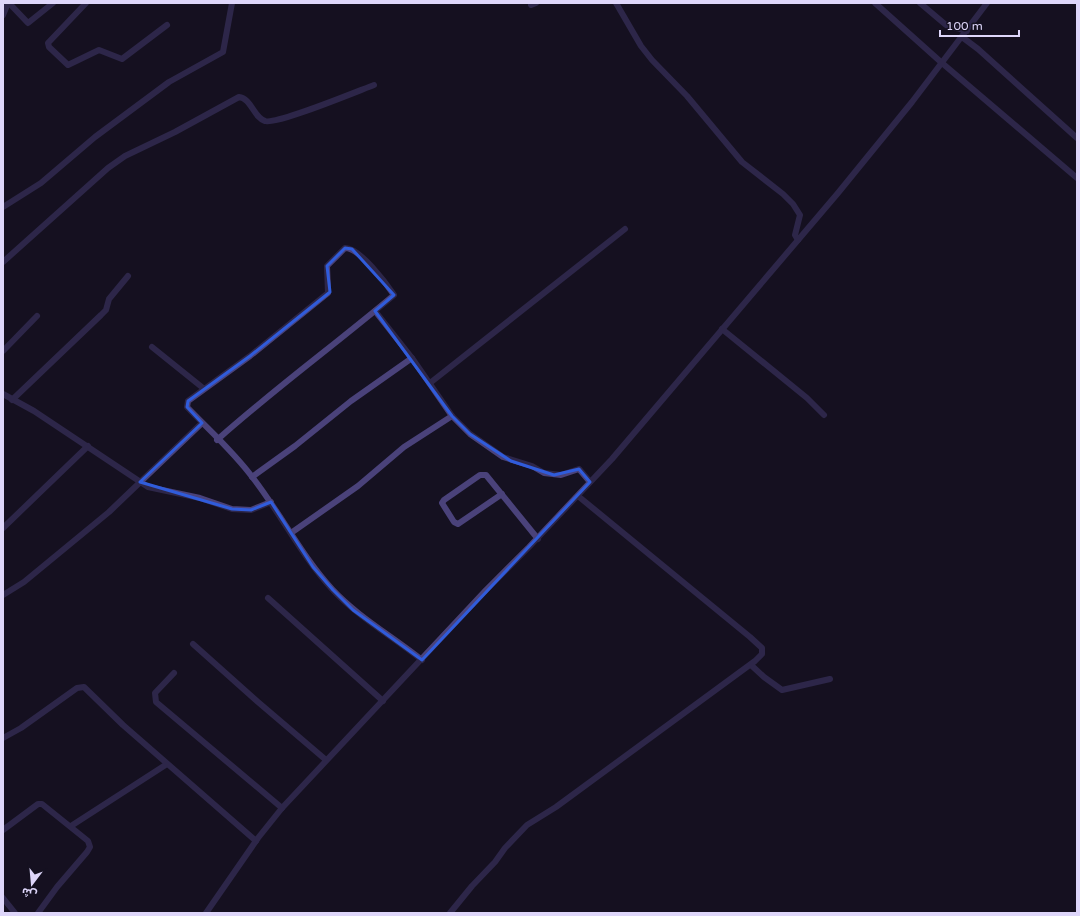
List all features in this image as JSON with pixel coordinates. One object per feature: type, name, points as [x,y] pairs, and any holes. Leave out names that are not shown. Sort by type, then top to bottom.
[{"type":"street","points":[[3,15],[9,3],[28,23],[53,3]]},
{"type":"street","points":[[86,3],[48,43],[49,47],[68,65],[97,51],[124,58],[166,24]]},
{"type":"street","points":[[3,207],[41,182],[95,137],[169,82],[223,52],[232,3]]},
{"type":"street","points":[[616,3],[652,60],[687,96],[742,162],[793,204],[800,215],[795,235],[798,240]]},
{"type":"street","points":[[875,3],[942,63],[1077,178]]},
{"type":"street","points":[[920,3],[946,25],[967,31]]},
{"type":"street","points":[[206,913],[256,841],[282,808],[486,590],[538,539],[578,496],[722,329],[838,193],[942,63],[987,3]]},
{"type":"street","points":[[962,37],[1077,138]]},
{"type":"street","points":[[3,262],[94,180],[120,160],[239,97],[244,98],[263,120],[268,122],[292,115],[374,85]]},
{"type":"street","points":[[430,383],[625,229]]},
{"type":"street","points":[[217,440],[281,385],[357,327],[394,295],[376,271],[352,249],[345,248],[327,266],[328,293],[250,356],[203,388],[187,403],[187,407],[217,440],[252,477],[271,502],[313,567],[353,610],[394,637],[422,660]]},
{"type":"street","points":[[12,400],[106,310],[109,299],[128,276]]},
{"type":"street","points":[[375,311],[412,358],[452,416],[470,434],[503,457],[532,466],[549,475],[561,475],[579,469],[590,482]]},
{"type":"street","points":[[3,351],[37,316]]},
{"type":"street","points":[[722,329],[807,398],[824,415]]},
{"type":"street","points":[[152,347],[203,388]]},
{"type":"street","points":[[252,477],[295,446],[351,401],[412,358]]},
{"type":"street","points":[[3,394],[34,411],[140,482],[157,489],[200,498],[232,509],[258,509],[271,502]]},
{"type":"street","points":[[291,533],[315,518],[358,486],[404,447],[452,416]]},
{"type":"street","points":[[3,595],[24,582],[109,512],[202,423]]},
{"type":"street","points":[[3,528],[88,446]]},
{"type":"street","points":[[502,494],[458,524],[454,522],[442,503],[444,500],[483,474],[486,475],[502,494],[538,539]]},
{"type":"street","points":[[450,913],[495,862],[505,848],[528,825],[556,807],[761,657],[762,648],[644,548],[578,496]]},
{"type":"street","points":[[268,598],[383,700]]},
{"type":"street","points":[[193,644],[326,760]]},
{"type":"street","points":[[751,664],[782,690],[830,679]]},
{"type":"street","points":[[174,673],[155,694],[156,702],[282,808]]},
{"type":"street","points":[[3,738],[21,728],[77,688],[84,687],[123,725],[256,841]]},
{"type":"street","points":[[71,826],[167,764]]},
{"type":"street","points":[[3,830],[38,804],[44,806],[88,841],[90,847],[38,913]]},
{"type":"street","points":[[3,898],[15,913]]},
{"type":"highlighted area","points":[[345,248],[352,249],[394,295],[375,311],[452,416],[470,434],[511,461],[554,475],[579,469],[590,482],[422,660],[353,610],[333,590],[313,567],[271,502],[251,510],[232,509],[140,482],[202,423],[187,407],[188,401],[250,356],[330,292],[327,266]]}]
